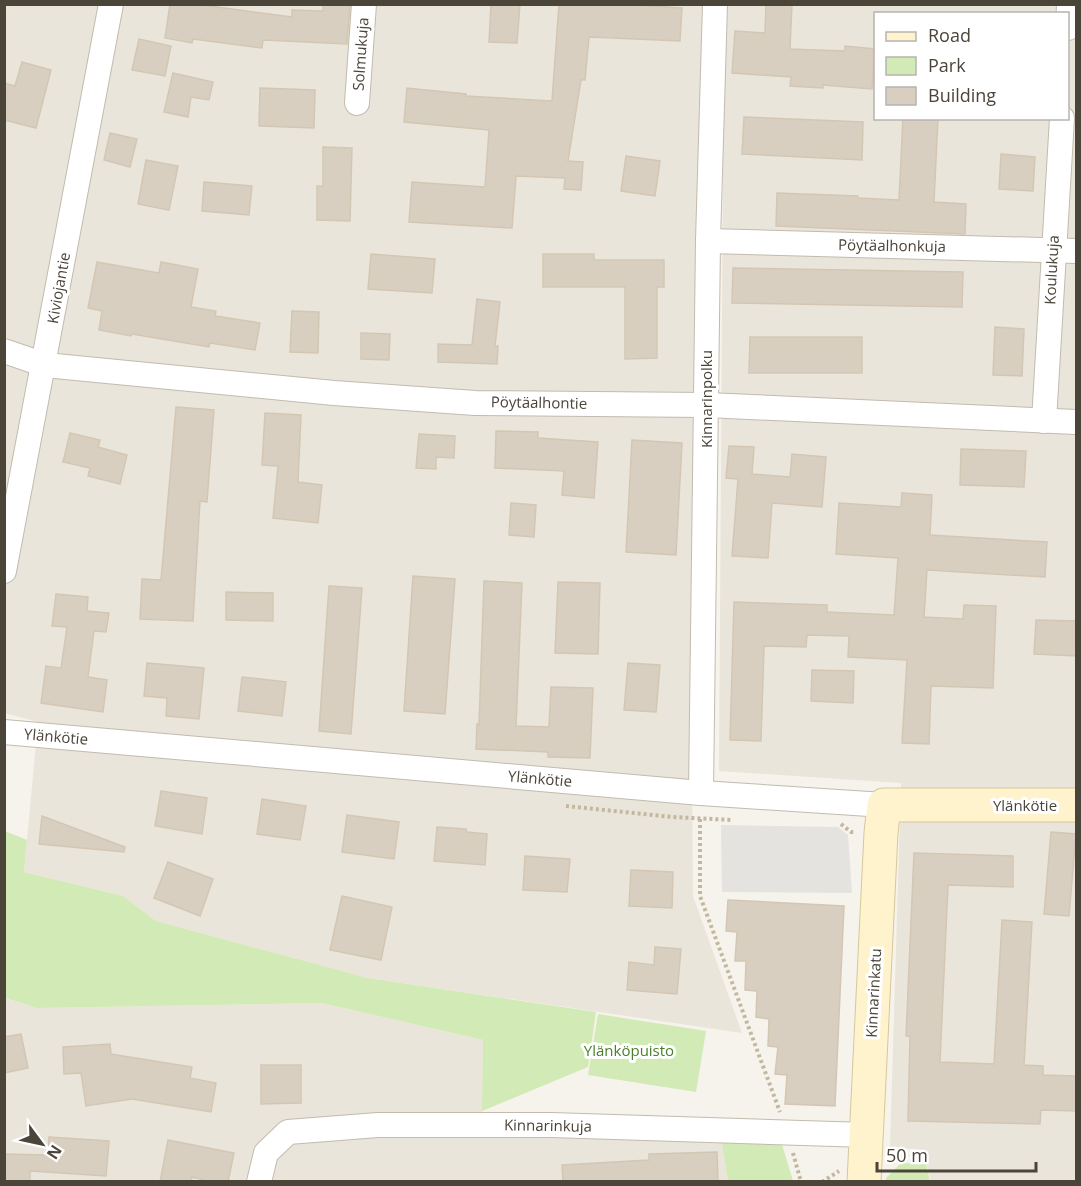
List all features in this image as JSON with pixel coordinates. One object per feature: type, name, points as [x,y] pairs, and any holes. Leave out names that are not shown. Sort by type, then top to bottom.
[{"type":"street","name":"Kiviojantie","points":[[4,571],[45,365],[111,4]]},
{"type":"street","name":"Solmukuja","points":[[357,103],[364,4]]},
{"type":"street","name":"Kinnarinpolku","points":[[702,793],[708,241],[715,4]]},
{"type":"street","name":"Koulukuja","points":[[1044,421],[1065,250],[1062,120]]},
{"type":"street","name":"Pöytäalhonkuja","points":[[708,241],[1065,250]]},
{"type":"street","name":"Pöytäalhontie","points":[[4,351],[45,365],[334,393],[475,403],[707,405],[1077,422]]},
{"type":"street","name":"Ylänkötie","points":[[4,732],[702,793],[884,805],[1077,806]]},
{"type":"street","name":"Kinnarinkatu","points":[[864,1182],[884,805]]},
{"type":"street","name":"Kinnarinkuja","points":[[259,1182],[266,1152],[288,1132],[378,1125],[551,1125],[867,1135]]},
{"type":"path","points":[[702,793],[700,896],[788,1132]]},
{"type":"shaded area","points":[[4,5],[704,5],[692,767],[693,896],[742,1033],[368,978],[156,921],[123,896],[24,872],[38,722],[4,713]]},
{"type":"shaded area","points":[[724,5],[1076,5],[1076,1181],[931,1181],[923,1150],[890,1147],[901,783],[719,771]]},
{"type":"shaded area","points":[[721,825],[838,827],[848,835],[852,893],[722,892]]},
{"type":"shaded area","points":[[4,998],[37,1008],[322,1003],[483,1040],[482,1131],[721,1138],[728,1181],[5,1181]]},
{"type":"green space","points":[[5,831],[27,840],[24,872],[123,896],[156,921],[368,978],[596,1012],[588,1067],[482,1111],[483,1040],[322,1003],[37,1008],[5,998]]},
{"type":"green space","name":"Ylänköpuisto","points":[[598,1014],[706,1031],[696,1092],[588,1075]]},
{"type":"green space","points":[[721,1138],[781,1141],[793,1181],[728,1181]]},
{"type":"green space","points":[[901,1163],[926,1164],[930,1181],[886,1181],[886,1178]]},
{"type":"building","points":[[170,4],[195,4],[292,17],[292,10],[323,11],[323,4],[350,4],[347,44],[263,40],[262,48],[193,39],[192,43],[165,38]]},
{"type":"building","points":[[491,4],[520,4],[517,43],[489,42]]},
{"type":"building","points":[[559,4],[621,4],[682,8],[680,41],[589,37],[585,80],[581,80],[568,161],[583,162],[581,190],[564,189],[565,178],[516,176],[512,228],[409,222],[412,182],[485,187],[489,130],[404,122],[407,88],[466,94],[466,96],[552,101]]},
{"type":"building","points":[[766,4],[792,4],[790,49],[845,51],[845,46],[874,49],[872,89],[823,85],[823,88],[790,86],[791,77],[732,73],[735,31],[765,33]]},
{"type":"building","points":[[139,39],[171,46],[165,76],[132,70]]},
{"type":"building","points":[[22,62],[51,70],[36,128],[4,120],[4,83],[15,86]]},
{"type":"building","points":[[173,73],[213,82],[209,100],[191,97],[188,117],[164,112]]},
{"type":"building","points":[[260,88],[315,90],[314,128],[259,126]]},
{"type":"building","points":[[744,117],[863,122],[862,160],[742,154]]},
{"type":"building","points":[[903,120],[938,120],[934,202],[966,204],[965,234],[776,226],[777,193],[899,200]]},
{"type":"building","points":[[110,133],[137,139],[130,167],[104,160]]},
{"type":"building","points":[[323,147],[352,148],[350,221],[317,220],[317,186],[323,186]]},
{"type":"building","points":[[1001,154],[1035,157],[1033,191],[999,189]]},
{"type":"building","points":[[626,156],[660,161],[655,196],[621,191]]},
{"type":"building","points":[[146,160],[178,166],[169,210],[138,204]]},
{"type":"building","points":[[204,182],[252,186],[249,215],[202,211]]},
{"type":"building","points":[[371,254],[435,259],[432,293],[368,289]]},
{"type":"building","points":[[543,254],[594,254],[594,260],[664,260],[664,287],[657,287],[657,358],[625,359],[625,287],[543,287]]},
{"type":"building","points":[[97,262],[159,273],[161,262],[198,269],[191,307],[216,311],[215,316],[260,323],[255,350],[210,343],[209,347],[99,330],[102,311],[88,308]]},
{"type":"building","points":[[733,268],[963,272],[962,307],[732,303]]},
{"type":"building","points":[[477,299],[500,302],[495,346],[498,346],[497,364],[438,362],[438,344],[472,345]]},
{"type":"building","points":[[292,311],[319,312],[318,353],[290,352]]},
{"type":"building","points":[[995,327],[1024,329],[1022,376],[993,375]]},
{"type":"building","points":[[361,333],[390,334],[389,360],[361,359]]},
{"type":"building","points":[[750,337],[862,337],[862,373],[749,373]]},
{"type":"building","points":[[176,407],[214,410],[207,502],[200,501],[193,621],[140,619],[142,579],[161,580]]},
{"type":"building","points":[[265,413],[301,415],[298,482],[322,485],[318,523],[273,518],[278,466],[262,465]]},
{"type":"building","points":[[496,431],[538,432],[538,438],[598,442],[594,498],[562,495],[564,471],[495,468]]},
{"type":"building","points":[[70,433],[100,440],[98,447],[127,455],[120,484],[88,476],[90,468],[63,462]]},
{"type":"building","points":[[419,434],[455,436],[454,458],[436,457],[436,469],[416,468]]},
{"type":"building","points":[[632,440],[682,443],[676,555],[626,552]]},
{"type":"building","points":[[729,446],[754,447],[752,474],[790,477],[792,454],[826,457],[822,507],[772,503],[768,558],[732,556],[738,479],[726,478]]},
{"type":"building","points":[[961,449],[1026,451],[1024,487],[960,485]]},
{"type":"building","points":[[902,493],[932,495],[930,535],[1047,542],[1045,577],[927,570],[924,617],[963,619],[964,605],[996,606],[993,688],[931,686],[929,744],[902,743],[907,660],[848,657],[849,636],[807,635],[806,647],[764,646],[761,741],[730,740],[734,602],[827,605],[827,612],[894,615],[898,558],[836,554],[839,503],[901,507]]},
{"type":"building","points":[[511,503],[536,505],[534,537],[509,535]]},
{"type":"building","points":[[413,576],[455,579],[445,714],[404,711]]},
{"type":"building","points":[[484,581],[522,583],[516,726],[549,727],[551,687],[593,688],[590,758],[548,757],[548,752],[476,749],[477,724],[479,725]]},
{"type":"building","points":[[558,582],[600,583],[598,654],[555,653]]},
{"type":"building","points":[[329,586],[362,588],[351,734],[319,731]]},
{"type":"building","points":[[226,592],[273,593],[273,621],[226,620]]},
{"type":"building","points":[[56,594],[88,597],[87,611],[109,613],[106,632],[94,631],[88,677],[107,680],[103,712],[41,703],[46,666],[61,668],[67,627],[52,626]]},
{"type":"building","points":[[1036,620],[1077,621],[1077,656],[1034,654]]},
{"type":"building","points":[[147,663],[204,668],[199,719],[166,716],[167,698],[144,696]]},
{"type":"building","points":[[628,663],[660,665],[656,712],[624,710]]},
{"type":"building","points":[[812,670],[854,671],[853,703],[811,701]]},
{"type":"building","points":[[242,677],[286,682],[282,716],[238,711]]},
{"type":"building","points":[[161,791],[207,798],[202,834],[155,826]]},
{"type":"building","points":[[262,799],[306,806],[300,840],[257,834]]},
{"type":"building","points":[[347,815],[399,822],[394,859],[342,852]]},
{"type":"building","points":[[42,816],[125,847],[124,852],[39,844]]},
{"type":"building","points":[[437,827],[466,829],[467,832],[487,834],[485,865],[434,861]]},
{"type":"building","points":[[1051,832],[1076,834],[1069,916],[1044,914]]},
{"type":"building","points":[[914,853],[1013,856],[1013,887],[948,885],[940,1062],[994,1064],[1002,920],[1032,922],[1024,1065],[1043,1066],[1043,1075],[1077,1076],[1077,1111],[1041,1110],[1040,1124],[908,1121],[910,1036],[906,1036]]},
{"type":"building","points":[[525,856],[570,859],[567,892],[523,890]]},
{"type":"building","points":[[168,862],[213,879],[200,916],[154,898]]},
{"type":"building","points":[[631,870],[673,872],[672,908],[629,906]]},
{"type":"building","points":[[342,896],[392,907],[381,960],[330,950]]},
{"type":"building","points":[[728,900],[844,906],[835,1106],[785,1104],[787,1075],[775,1074],[778,1047],[768,1046],[769,1019],[756,1017],[757,991],[745,990],[746,961],[735,961],[737,932],[726,931]]},
{"type":"building","points":[[655,947],[681,949],[677,994],[627,990],[629,962],[654,965]]},
{"type":"building","points":[[21,1034],[28,1068],[4,1073],[4,1037]]},
{"type":"building","points":[[110,1044],[111,1054],[192,1067],[190,1078],[216,1083],[211,1112],[132,1099],[86,1106],[81,1073],[64,1074],[63,1047]]},
{"type":"building","points":[[261,1065],[301,1065],[301,1103],[261,1104]]},
{"type":"building","points":[[49,1137],[109,1141],[106,1176],[30,1171],[30,1182],[4,1182],[4,1154],[48,1155]]},
{"type":"building","points":[[168,1140],[234,1153],[228,1182],[212,1182],[192,1177],[191,1182],[160,1182]]},
{"type":"building","points":[[717,1152],[718,1182],[563,1182],[562,1165],[649,1160],[649,1154]]}]
